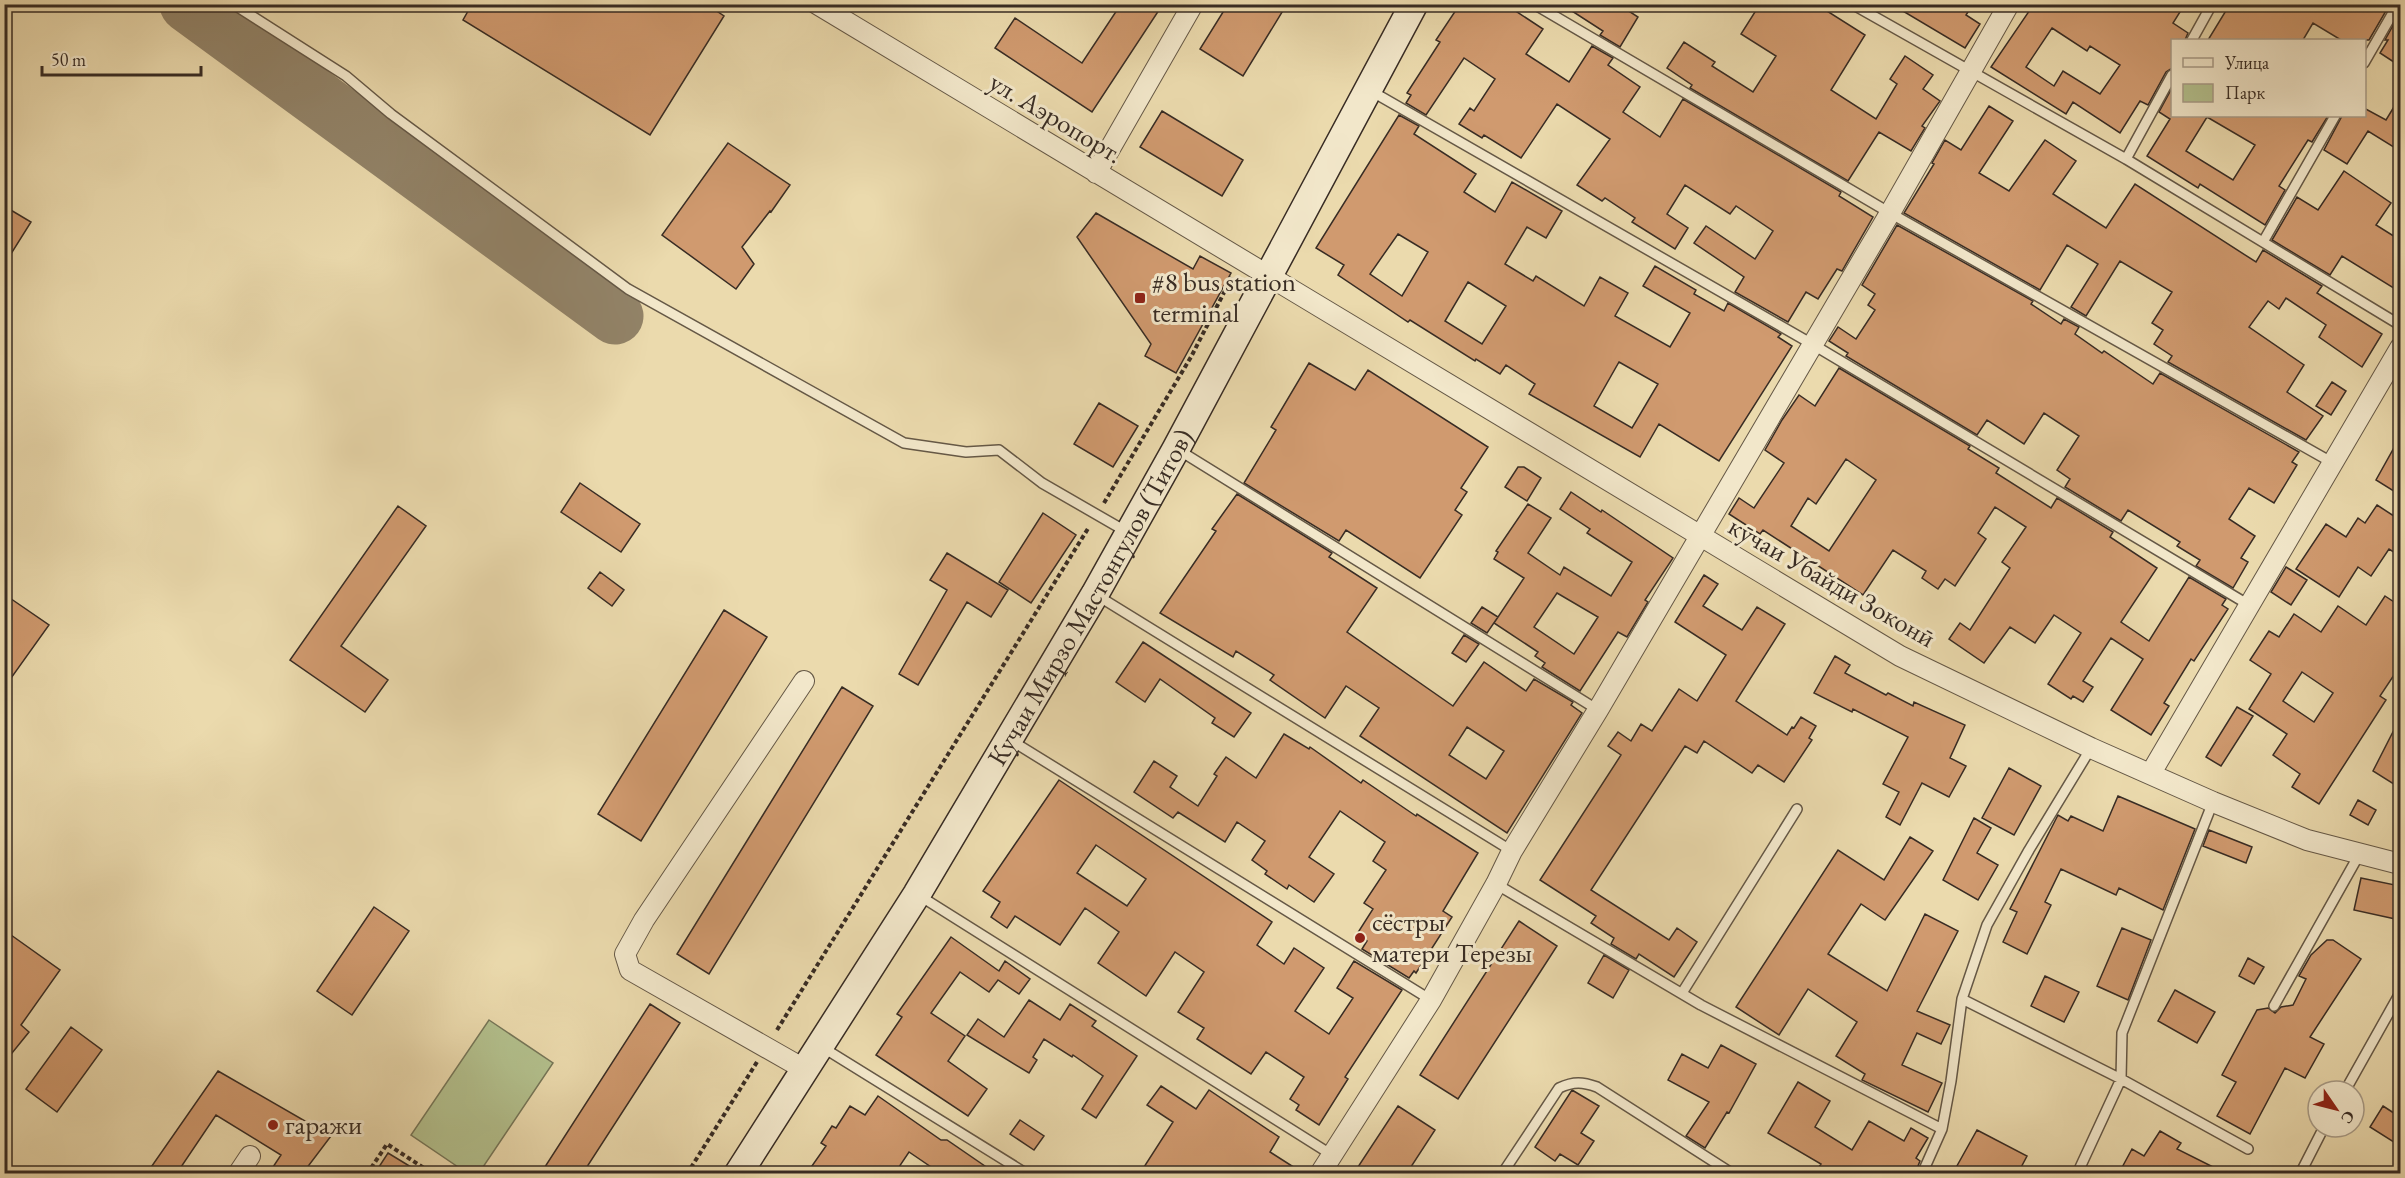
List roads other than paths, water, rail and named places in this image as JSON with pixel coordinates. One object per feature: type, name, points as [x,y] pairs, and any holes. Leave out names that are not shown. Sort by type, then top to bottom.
[{"type":"street","name":"ул. Аэропорт.","points":[[817,4],[1269,276]]},
{"type":"street","points":[[1096,173],[1193,4]]},
{"type":"street","name":"Кучаи Мирзо Мастонгулов (Титов)","points":[[738,1173],[916,894],[1095,594],[1176,449],[1414,4]]},
{"type":"street","points":[[1320,1173],[1431,1000],[1512,851],[1598,710],[1890,213],[2009,4]]},
{"type":"street","name":"кӯчаи Убайди Зоконӣ","points":[[1269,276],[1900,656],[2091,748],[2213,802],[2307,840],[2400,864]]},
{"type":"street","points":[[2151,773],[2400,348]]},
{"type":"street","points":[[804,681],[644,920],[625,954],[630,970],[804,1068]]},
{"type":"street","points":[[238,1173],[250,1156]]},
{"type":"lane","points":[[234,4],[346,76],[391,114],[628,289],[904,442],[966,452],[999,450],[1042,483],[1129,533]]},
{"type":"lane","points":[[1534,4],[1890,213],[2333,463]]},
{"type":"lane","points":[[1852,4],[2126,159],[2400,325]]},
{"type":"lane","points":[[2193,39],[2212,4]]},
{"type":"lane","points":[[2366,60],[2398,4]]},
{"type":"lane","points":[[2126,159],[2171,77]]},
{"type":"lane","points":[[1368,90],[1812,344],[2250,606]]},
{"type":"lane","points":[[2263,242],[2334,117]]},
{"type":"lane","points":[[1176,449],[1598,710]]},
{"type":"lane","points":[[1095,594],[1512,851]]},
{"type":"lane","points":[[1009,739],[1431,1000]]},
{"type":"lane","points":[[1922,1173],[1942,1129],[1962,999],[1988,925],[2029,850],[2091,748]]},
{"type":"lane","points":[[2077,1173],[2121,1078],[2122,1033],[2213,802]]},
{"type":"lane","points":[[1683,993],[1797,809]]},
{"type":"lane","points":[[2274,1006],[2360,853]]},
{"type":"lane","points":[[1496,884],[1701,1005],[1942,1129]]},
{"type":"lane","points":[[916,894],[1332,1155]]},
{"type":"lane","points":[[2351,1079],[2400,993]]},
{"type":"lane","points":[[1962,999],[2121,1078],[2248,1149]]},
{"type":"lane","points":[[819,1045],[1027,1173]]},
{"type":"lane","points":[[1502,1173],[1559,1088],[1571,1083],[1583,1082],[1597,1087],[1732,1173]]},
{"type":"lane","points":[[2300,1173],[2318,1139]]},
{"type":"place","name":"#8 bus station terminal","points":[[1140,298]]},
{"type":"place","name":"сёстры матери Терезы","points":[[1360,938]]},
{"type":"place","name":"гаражи","points":[[273,1125]]}]
